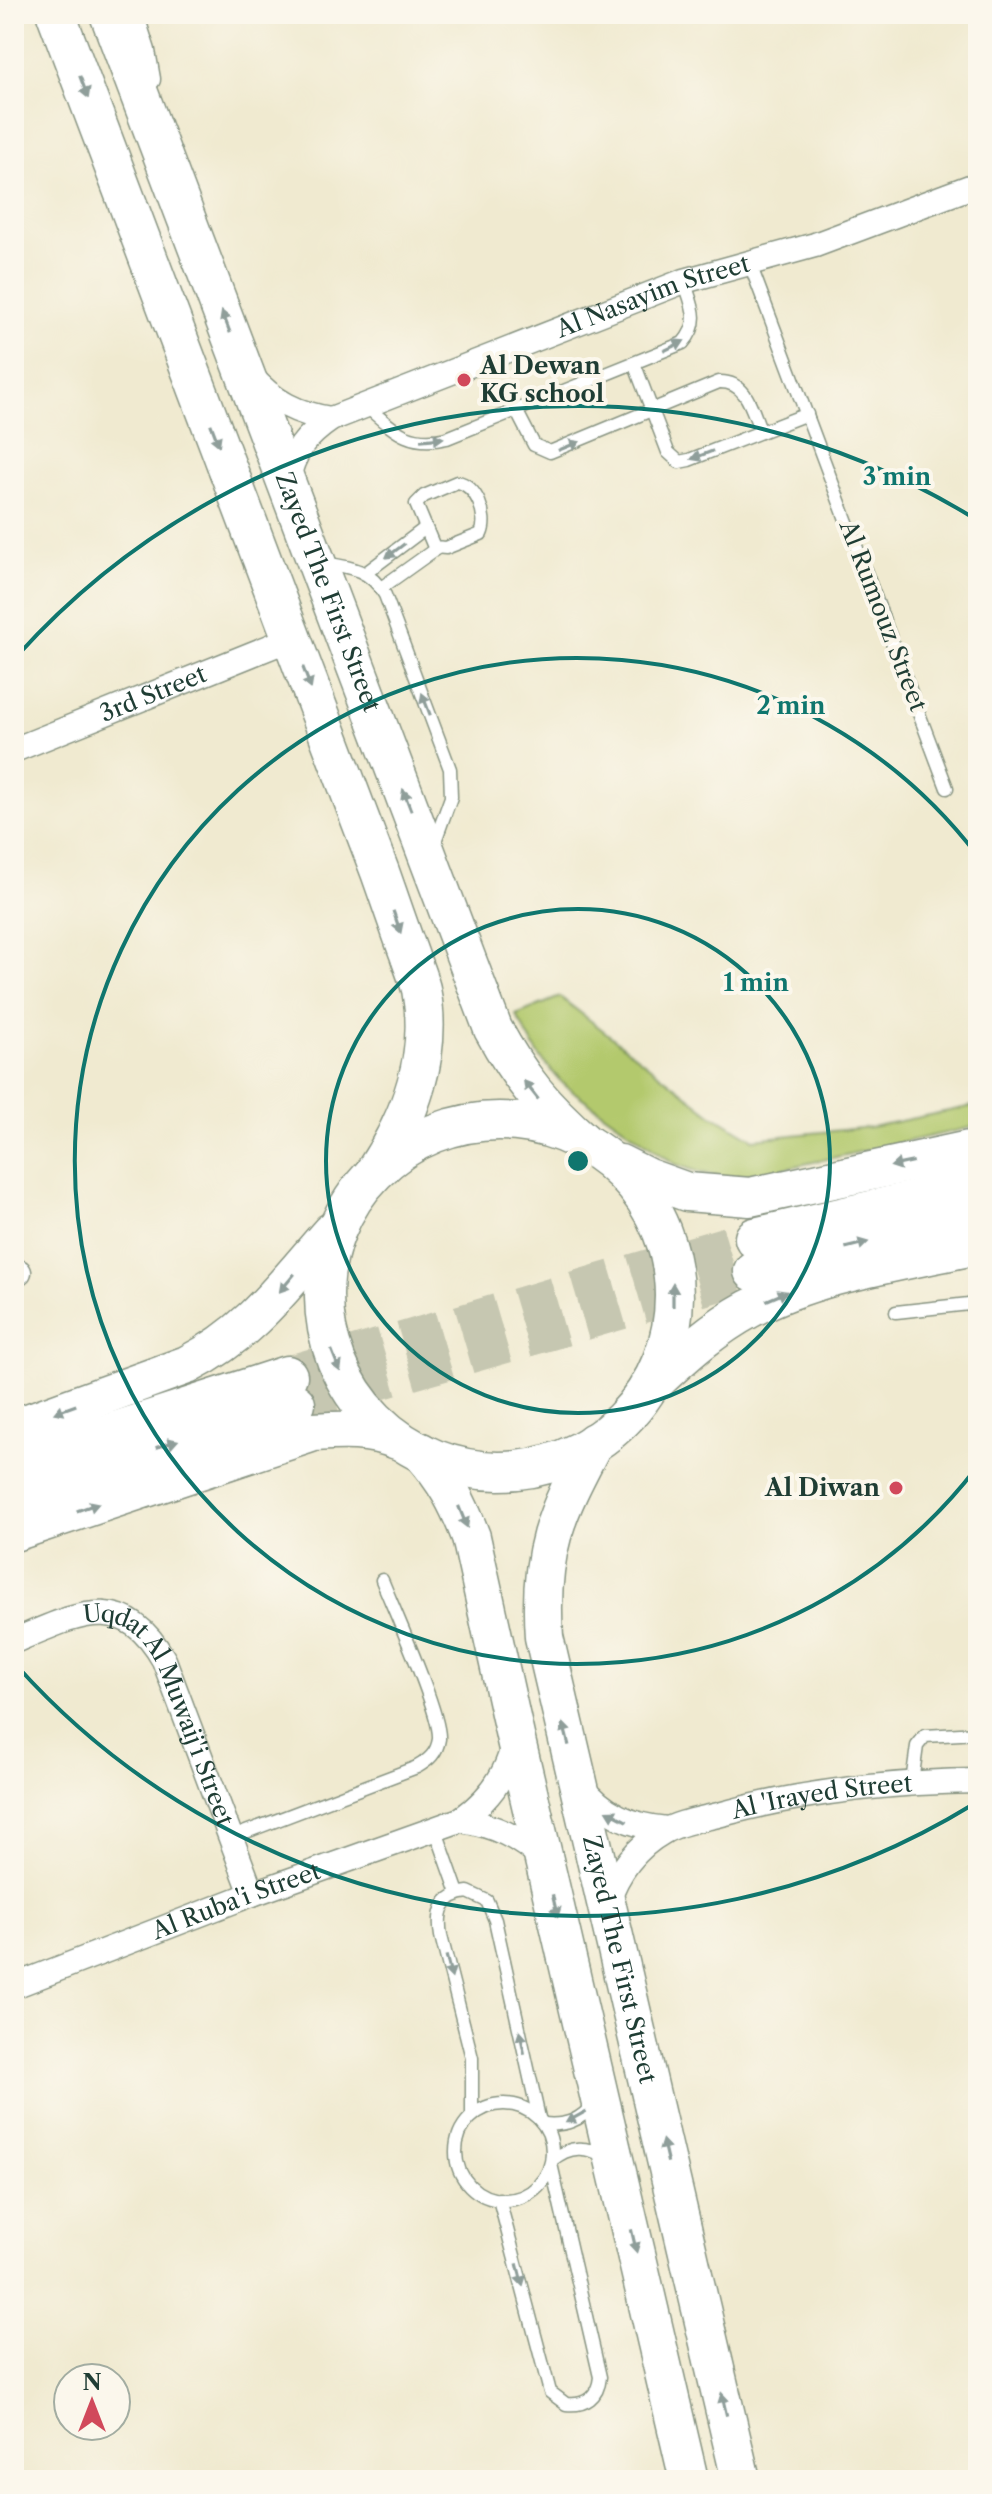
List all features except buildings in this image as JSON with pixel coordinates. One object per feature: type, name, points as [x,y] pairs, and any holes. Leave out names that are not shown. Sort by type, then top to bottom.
[{"type":"highway","points":[[978,1186],[755,1255],[978,1217]]},
{"type":"highway","points":[[14,1465],[291,1390],[159,1446],[14,1498]]},
{"type":"main road","name":"Zayed The First Street","points":[[56,14],[421,989],[424,1028],[421,1066],[396,1139],[375,1171]]},
{"type":"main road","name":"Zayed The First Street","points":[[109,14],[493,1029],[512,1064],[535,1096],[632,1182],[655,1215],[663,1234],[673,1273],[674,1304],[670,1334],[657,1372],[646,1390]]},
{"type":"main road","points":[[14,1428],[187,1365],[232,1339],[255,1319],[338,1224],[358,1191],[375,1171],[412,1144],[443,1130],[476,1122],[533,1125],[566,1134],[648,1178],[687,1192],[750,1197],[978,1148]]},
{"type":"main road","points":[[338,1224],[325,1268],[323,1290],[326,1324],[334,1357],[356,1397],[387,1430],[413,1448],[443,1477],[471,1537],[689,2480]]},
{"type":"main road","points":[[14,1532],[314,1432],[346,1430],[377,1433],[455,1465],[509,1470],[544,1464],[594,1442],[618,1424],[646,1390],[704,1338],[769,1299],[803,1285],[978,1245]]},
{"type":"main road","name":"Zayed The First Street","points":[[594,1442],[556,1517],[545,1556],[541,1596],[544,1637],[552,1682],[607,1903],[741,2480]]},
{"type":"street","points":[[131,14],[147,73],[148,117]]},
{"type":"street","name":"Al Nasayim Street","points":[[287,482],[292,460],[301,444],[331,419],[684,281],[815,245],[978,184]]},
{"type":"street","points":[[240,359],[269,395],[309,416],[331,419]]},
{"type":"street","name":"3rd Street","points":[[14,750],[292,638]]},
{"type":"street","name":"Uqdat Al Muwaij'i Street","points":[[14,1641],[86,1613],[110,1614],[133,1622],[152,1639],[164,1660],[252,1894]]},
{"type":"street","name":"Al Ruba'i Street","points":[[14,1986],[252,1894],[460,1820],[487,1798],[497,1785],[512,1753],[515,1736]]},
{"type":"street","name":"Al 'Irayed Street","points":[[578,1781],[591,1798],[607,1811],[646,1827],[667,1829]]},
{"type":"street","name":"Al 'Irayed Street","points":[[607,1903],[629,1860],[667,1829],[790,1797],[912,1782],[978,1781]]},
{"type":"street","points":[[460,1820],[506,1832],[544,1861]]},
{"type":"lane","name":"Al Rumouz Street","points":[[750,264],[947,788]]},
{"type":"lane","points":[[366,406],[398,433],[414,440],[430,442],[447,438],[683,343],[692,333],[695,317],[684,281]]},
{"type":"lane","points":[[634,363],[668,452],[679,462],[807,414]]},
{"type":"lane","points":[[516,410],[534,445],[541,451],[550,452],[727,381],[742,389],[761,432]]},
{"type":"lane","points":[[457,482],[468,485],[483,517],[481,534],[446,548],[437,548],[430,544],[424,529],[416,510],[419,499],[457,482]]},
{"type":"lane","points":[[367,572],[424,529]]},
{"type":"lane","points":[[381,588],[437,548]]},
{"type":"lane","points":[[318,562],[367,572],[381,588],[450,769],[451,797],[429,858]]},
{"type":"lane","points":[[896,1312],[978,1303]]},
{"type":"lane","points":[[230,1838],[417,1767],[429,1760],[437,1748],[438,1722],[382,1580]]},
{"type":"lane","points":[[912,1782],[917,1746],[925,1736],[978,1733]]},
{"type":"lane","points":[[435,1828],[458,1893]]},
{"type":"lane","points":[[472,2116],[472,2058],[439,1918],[444,1903],[458,1893],[478,1895],[492,1910],[541,2121],[552,2141],[552,2162],[600,2377],[599,2387],[586,2402],[566,2404],[550,2392],[499,2199]]},
{"type":"lane","points":[[599,2093],[583,2116],[558,2125],[541,2121],[529,2110],[506,2104],[494,2105],[472,2116],[461,2131],[457,2159],[460,2171],[476,2190],[499,2199],[528,2194],[542,2181],[552,2162],[563,2151],[578,2147],[594,2150],[617,2169]]},
{"type":"green space","points":[[560,997],[711,1114],[753,1139],[871,1127],[978,1105],[978,1126],[768,1172],[727,1177],[702,1173],[675,1164],[563,1084],[540,1057],[516,1015]]},
{"type":"tunnel","points":[[287,1376],[755,1238]]},
{"type":"tunnel","points":[[295,1404],[754,1271]]},
{"type":"place","name":"Al Dewan KG school","points":[[464,380]]},
{"type":"place","name":"Al Diwan","points":[[896,1488]]}]
